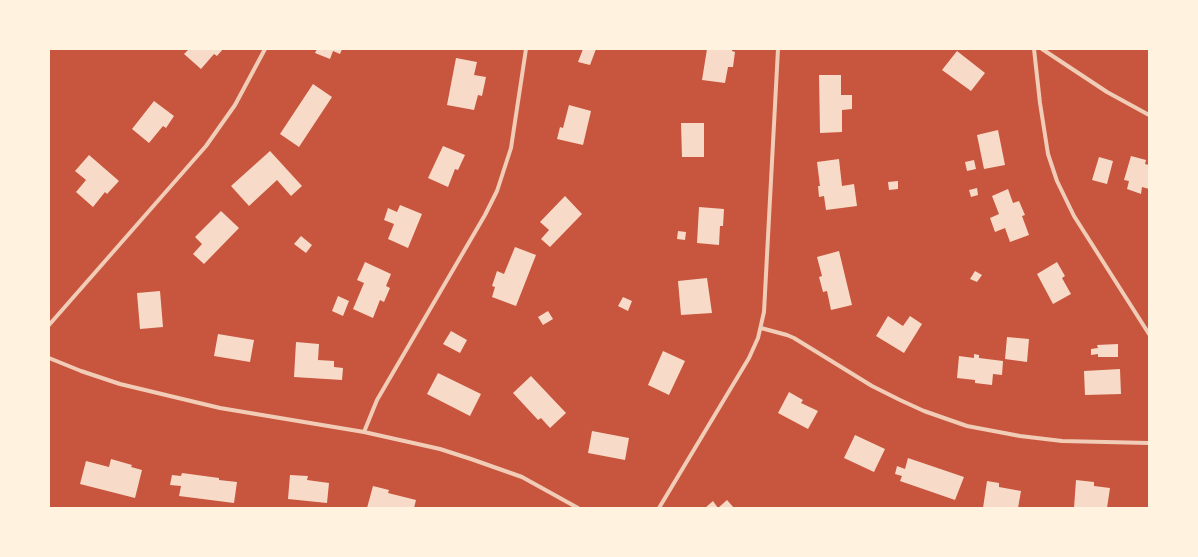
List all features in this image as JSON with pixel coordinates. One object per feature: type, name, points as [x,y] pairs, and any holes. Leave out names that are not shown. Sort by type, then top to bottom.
[{"type":"street","points":[[49,325],[206,146],[235,105],[265,49]]},
{"type":"street","points":[[364,432],[378,396],[485,215],[497,191],[511,148],[526,49]]},
{"type":"street","points":[[659,508],[750,358],[755,348],[761,328],[764,312],[778,49]]},
{"type":"street","points":[[1034,49],[1048,154],[1057,181],[1074,216],[1149,334]]},
{"type":"street","points":[[1042,49],[1107,92],[1149,115]]},
{"type":"street","points":[[761,328],[794,338],[872,386],[900,400],[924,411],[967,426],[1020,436],[1062,441],[1149,443]]},
{"type":"street","points":[[49,358],[81,371],[120,384],[220,408],[364,432],[440,449],[527,480],[578,508]]},
{"type":"building","points":[[189,49],[223,49],[217,56],[214,54],[201,69],[184,54]]},
{"type":"building","points":[[317,49],[342,49],[340,54],[333,51],[330,59],[315,53]]},
{"type":"building","points":[[583,49],[596,49],[590,65],[578,62]]},
{"type":"building","points":[[707,49],[732,49],[732,51],[735,52],[733,67],[728,67],[725,83],[702,80]]},
{"type":"building","points":[[957,51],[985,73],[971,91],[942,70]]},
{"type":"building","points":[[456,58],[477,62],[474,75],[486,77],[482,96],[478,95],[474,110],[447,105]]},
{"type":"building","points":[[819,75],[841,75],[841,95],[852,95],[852,109],[842,110],[842,132],[820,133]]},
{"type":"building","points":[[313,84],[332,97],[299,147],[280,134]]},
{"type":"building","points":[[154,101],[174,116],[166,128],[163,126],[149,143],[132,129]]},
{"type":"building","points":[[569,105],[591,111],[583,145],[557,139],[560,127],[563,128]]},
{"type":"building","points":[[681,123],[704,123],[704,157],[682,157]]},
{"type":"building","points":[[998,130],[1005,165],[984,169],[977,135]]},
{"type":"building","points":[[443,146],[465,155],[458,170],[455,169],[448,187],[428,178]]},
{"type":"building","points":[[270,151],[302,186],[291,196],[277,180],[249,206],[231,186]]},
{"type":"building","points":[[89,155],[119,181],[107,194],[105,192],[93,207],[76,192],[86,180],[75,171]]},
{"type":"building","points":[[1131,156],[1146,160],[1145,164],[1149,165],[1149,189],[1142,187],[1141,194],[1127,189],[1129,181],[1124,180]]},
{"type":"building","points":[[1099,157],[1113,161],[1107,184],[1092,180]]},
{"type":"building","points":[[839,159],[842,186],[854,184],[857,206],[826,210],[824,196],[819,197],[818,186],[820,186],[817,162]]},
{"type":"building","points":[[974,160],[976,169],[967,171],[965,162]]},
{"type":"building","points":[[898,181],[898,189],[889,190],[888,182]]},
{"type":"building","points":[[977,188],[978,195],[971,197],[969,190]]},
{"type":"building","points":[[1008,189],[1013,203],[1019,201],[1025,215],[1022,216],[1029,235],[1010,242],[1005,228],[995,232],[990,218],[999,214],[992,196]]},
{"type":"building","points":[[565,196],[582,214],[550,247],[541,239],[549,230],[540,222]]},
{"type":"building","points":[[400,205],[422,214],[408,248],[388,239],[394,224],[384,220],[388,208],[397,212]]},
{"type":"building","points":[[699,207],[724,209],[723,226],[720,226],[719,245],[697,243]]},
{"type":"building","points":[[221,211],[239,228],[204,264],[193,254],[202,244],[195,237]]},
{"type":"building","points":[[678,231],[686,232],[685,240],[677,239]]},
{"type":"building","points":[[301,236],[312,245],[306,253],[294,244]]},
{"type":"building","points":[[515,247],[536,255],[516,306],[492,297],[495,287],[492,286],[497,271],[504,274]]},
{"type":"building","points":[[839,251],[852,305],[831,310],[827,291],[823,292],[819,277],[822,276],[817,257]]},
{"type":"building","points":[[365,262],[391,274],[386,286],[390,288],[384,302],[380,300],[373,318],[353,309],[364,283],[357,280]]},
{"type":"building","points":[[1057,262],[1065,276],[1062,278],[1071,294],[1053,304],[1037,274]]},
{"type":"building","points":[[975,271],[982,275],[977,282],[970,279]]},
{"type":"building","points":[[707,278],[712,313],[681,315],[678,281]]},
{"type":"building","points":[[160,291],[163,327],[140,329],[137,293]]},
{"type":"building","points":[[338,296],[349,301],[343,316],[332,311]]},
{"type":"building","points":[[623,297],[632,301],[628,311],[618,306]]},
{"type":"building","points":[[548,311],[553,319],[543,325],[538,317]]},
{"type":"building","points":[[888,316],[903,326],[910,316],[922,324],[904,353],[876,336]]},
{"type":"building","points":[[451,331],[467,340],[460,353],[443,344]]},
{"type":"building","points":[[218,334],[254,340],[250,362],[214,356]]},
{"type":"building","points":[[1007,337],[1029,339],[1027,362],[1005,359]]},
{"type":"building","points":[[296,342],[319,344],[318,360],[334,361],[334,367],[343,368],[342,380],[294,377]]},
{"type":"building","points":[[1118,344],[1118,357],[1098,357],[1098,354],[1091,355],[1091,349],[1098,348],[1097,345]]},
{"type":"building","points":[[663,351],[685,361],[669,395],[648,385]]},
{"type":"building","points":[[974,354],[979,355],[979,358],[1003,361],[1002,375],[993,374],[992,385],[975,383],[975,380],[957,378],[959,356],[974,358]]},
{"type":"building","points":[[1120,369],[1121,394],[1085,395],[1084,371]]},
{"type":"building","points":[[438,373],[481,394],[470,416],[427,394]]},
{"type":"building","points":[[531,376],[566,413],[550,428],[541,418],[538,420],[513,393]]},
{"type":"building","points":[[789,392],[803,400],[801,403],[818,411],[808,429],[778,413]]},
{"type":"building","points":[[592,431],[629,438],[625,460],[588,453]]},
{"type":"building","points":[[855,435],[885,449],[874,472],[844,458]]},
{"type":"building","points":[[908,458],[964,477],[955,500],[900,481],[902,476],[895,474],[897,466],[905,469]]},
{"type":"building","points":[[111,459],[132,465],[131,467],[142,470],[135,498],[80,484],[86,461],[109,467]]},
{"type":"building","points":[[182,473],[237,482],[234,503],[179,496],[181,486],[170,485],[172,475],[181,476]]},
{"type":"building","points":[[290,475],[308,476],[307,480],[329,483],[327,503],[288,499]]},
{"type":"building","points":[[1076,480],[1094,482],[1094,486],[1110,488],[1107,508],[1074,508]]},
{"type":"building","points":[[987,481],[999,483],[999,487],[1021,491],[1018,508],[983,508]]},
{"type":"building","points":[[373,486],[389,490],[388,493],[416,500],[414,508],[367,508]]},
{"type":"building","points":[[727,500],[734,508],[718,508]]},
{"type":"building","points":[[713,501],[718,508],[705,508]]}]
